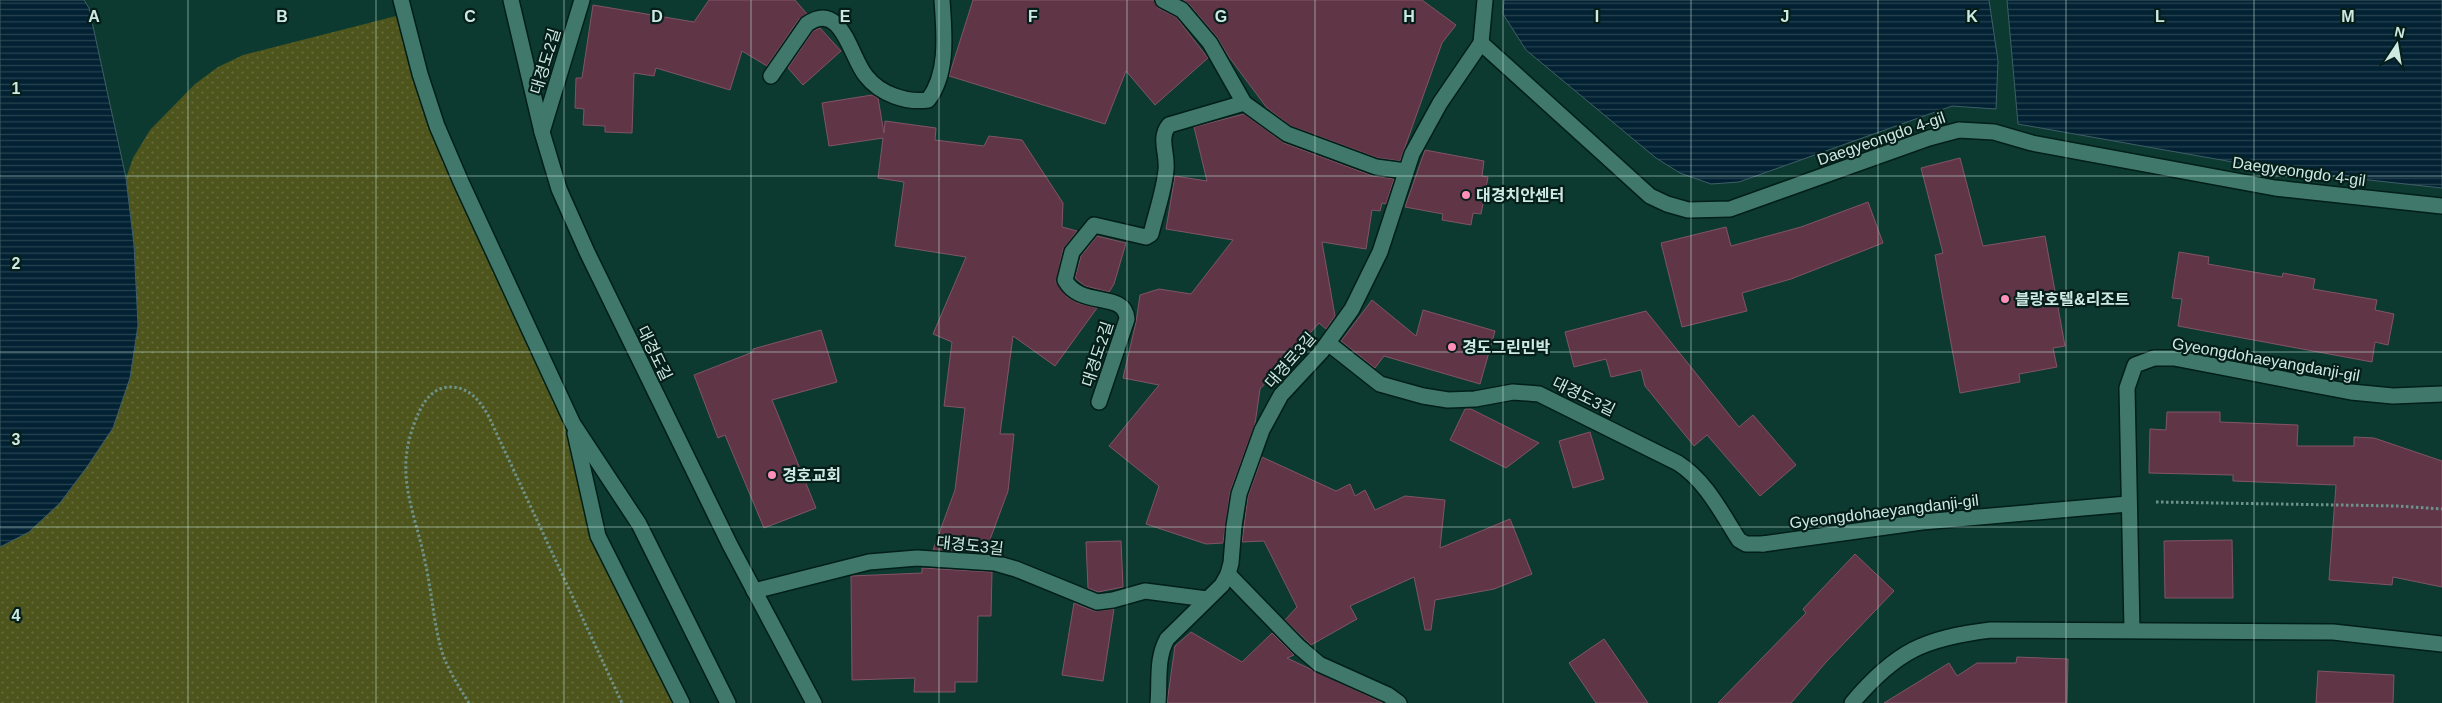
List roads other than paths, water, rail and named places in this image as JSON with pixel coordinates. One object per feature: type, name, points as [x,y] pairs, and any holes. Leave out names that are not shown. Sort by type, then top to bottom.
[{"type":"street","points":[[400,0],[417,66],[437,126],[460,182],[573,424],[639,524],[728,703]]},
{"type":"street","name":"대경도길","points":[[511,0],[542,132],[559,189],[587,252],[754,590],[814,703]]},
{"type":"street","name":"대경도2길","points":[[542,132],[582,0]]},
{"type":"street","points":[[771,76],[807,24],[814,19],[824,17],[834,21],[842,30],[864,75],[873,84],[901,98],[918,101],[928,100],[937,84],[942,59],[944,42],[942,0]]},
{"type":"street","points":[[1163,0],[1182,10],[1210,43],[1244,103],[1287,134],[1376,167],[1406,171]]},
{"type":"street","points":[[1482,43],[1485,0]]},
{"type":"street","name":"대경로3길","points":[[1158,703],[1160,657],[1167,639],[1222,585],[1228,574],[1232,563],[1234,526],[1239,494],[1262,430],[1281,395],[1328,343],[1352,309],[1368,280],[1380,252],[1406,171],[1440,102],[1482,43]]},
{"type":"street","name":"Daegyeongdo 4-gil","points":[[1482,43],[1650,196],[1688,210],[1713,211],[1745,205],[1920,141],[1959,130],[1994,132],[2032,143],[2276,188],[2442,206]]},
{"type":"street","name":"대경도2길","points":[[1099,402],[1127,319],[1126,310],[1122,305],[1087,297],[1067,285],[1064,280],[1070,257],[1094,225],[1146,236],[1151,234],[1166,169],[1163,135],[1166,129],[1169,125],[1244,103]]},
{"type":"street","name":"대경도3길","points":[[1328,343],[1368,377],[1380,384],[1423,396],[1448,400],[1475,399],[1513,392],[1539,394],[1678,462],[1692,472],[1703,484],[1739,540],[1746,544],[1763,544]]},
{"type":"street","name":"Gyeongdohaeyangdanji-gil","points":[[2132,629],[2127,388],[2135,365],[2142,360],[2174,358],[2307,385],[2372,395],[2442,394]]},
{"type":"street","points":[[573,424],[598,536],[682,703]]},
{"type":"street","name":"Gyeongdohaeyangdanji-gil","points":[[1763,544],[1922,522],[2128,504]]},
{"type":"street","name":"대경도3길","points":[[754,590],[869,562],[888,559],[948,559],[994,563],[1016,569],[1097,602],[1113,600],[1145,590],[1207,599]]},
{"type":"street","points":[[1228,574],[1298,646],[1319,664],[1388,695],[1399,703]]},
{"type":"street","points":[[1852,703],[1881,670],[1912,650],[1951,637],[1992,630],[2132,629],[2332,632],[2442,644]]},
{"type":"water","points":[[0,0],[84,0],[89,8],[126,178],[134,245],[138,325],[130,378],[113,428],[60,503],[29,532],[0,547]]},
{"type":"water","points":[[1504,0],[1989,0],[1998,61],[1996,109],[1952,106],[1739,182],[1711,184],[1680,173],[1656,158],[1526,50],[1503,14]]},
{"type":"water","points":[[2007,0],[2442,0],[2442,188],[2278,170],[2018,124]]},
{"type":"place","name":"대경치안센터","points":[[1466,195]]},
{"type":"place","name":"블랑호텔&리조트","points":[[2005,299]]},
{"type":"place","name":"경도그린민박","points":[[1452,347]]},
{"type":"place","name":"경호교회","points":[[772,475]]}]
